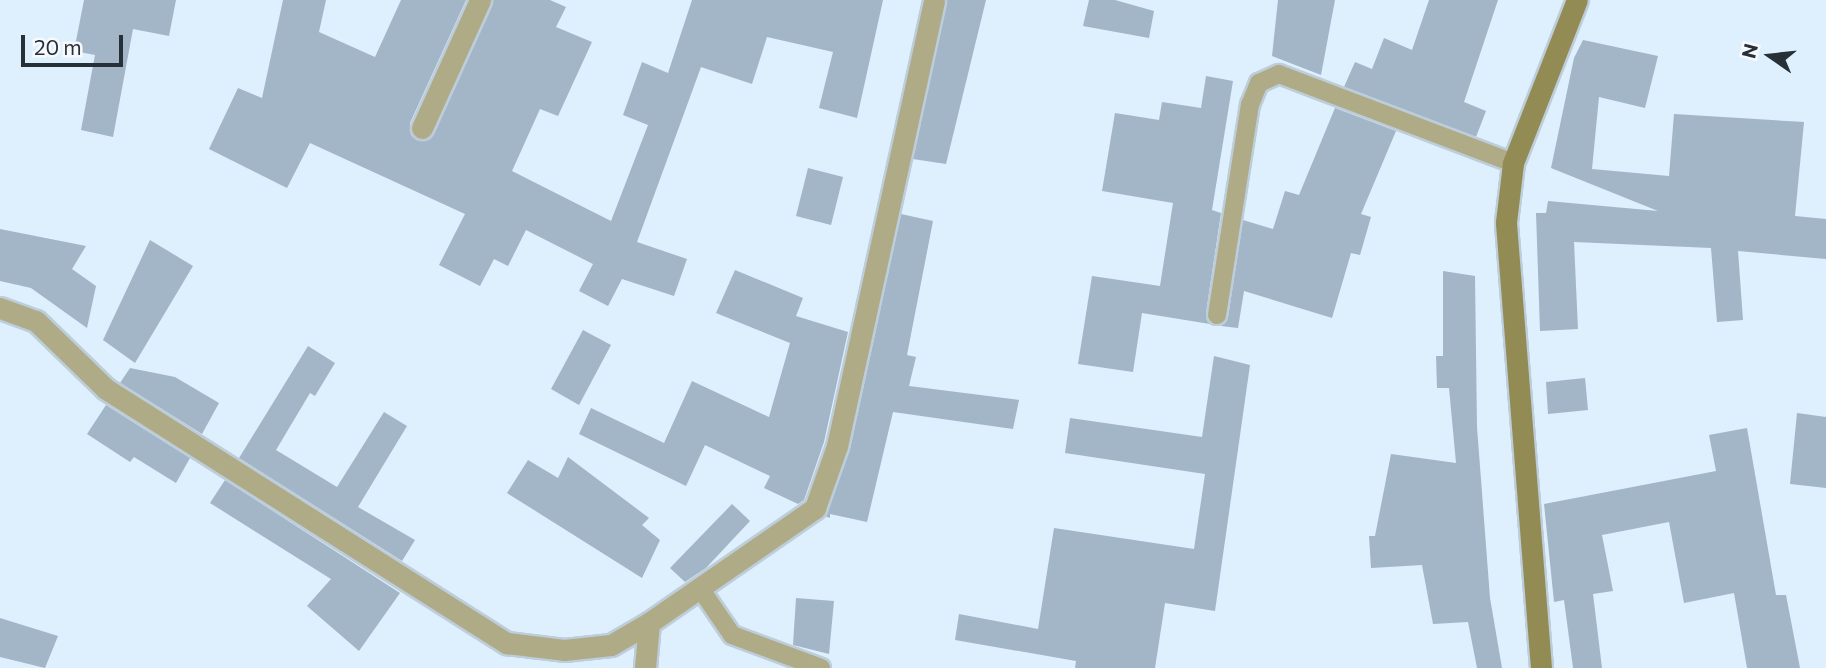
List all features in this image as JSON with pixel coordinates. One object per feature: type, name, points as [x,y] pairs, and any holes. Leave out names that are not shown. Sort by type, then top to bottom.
[{"type":"street","points":[[422,128],[480,0]]},
{"type":"street","points":[[0,308],[36,321],[106,389],[507,643],[564,650],[611,645],[702,591],[815,508],[837,446],[934,0]]},
{"type":"street","points":[[1541,668],[1506,222],[1513,163],[1577,0]]},
{"type":"street","points":[[645,668],[649,623]]},
{"type":"lane","points":[[1217,315],[1250,105],[1259,83],[1279,74],[1513,163]]},
{"type":"lane","points":[[702,591],[732,635],[821,668]]},
{"type":"building","points":[[84,0],[176,0],[169,36],[133,29],[113,137],[81,130],[95,55],[74,51]]},
{"type":"building","points":[[283,0],[326,0],[319,32],[375,57],[401,0],[466,0],[410,123],[411,135],[423,141],[434,133],[493,0],[550,0],[566,7],[556,27],[592,42],[558,116],[540,109],[512,171],[611,221],[648,125],[623,115],[642,62],[668,73],[692,0],[883,0],[857,118],[819,108],[833,52],[767,37],[752,84],[701,67],[637,242],[687,259],[674,296],[622,279],[608,306],[579,291],[593,264],[526,230],[508,266],[494,259],[480,286],[439,265],[465,214],[310,143],[287,188],[209,149],[238,88],[262,98]]},
{"type":"building","points":[[947,0],[986,0],[946,164],[913,159]]},
{"type":"building","points":[[1089,0],[1115,0],[1154,11],[1149,38],[1083,26]]},
{"type":"building","points":[[1278,0],[1335,0],[1321,75],[1272,56]]},
{"type":"building","points":[[1429,0],[1498,0],[1464,102],[1486,111],[1476,137],[1344,87],[1355,62],[1372,69],[1384,38],[1412,50]]},
{"type":"building","points":[[1583,40],[1658,56],[1645,108],[1599,97],[1592,169],[1669,176],[1674,114],[1804,122],[1795,216],[1826,219],[1826,259],[1738,251],[1743,320],[1717,322],[1711,248],[1574,242],[1578,329],[1540,331],[1536,213],[1546,213],[1548,201],[1658,211],[1551,168],[1574,58]]},
{"type":"building","points":[[1206,76],[1233,81],[1212,210],[1221,213],[1206,313],[1210,324],[1142,313],[1133,372],[1078,364],[1092,276],[1160,286],[1173,203],[1102,191],[1115,113],[1159,120],[1162,102],[1201,108]]},
{"type":"building","points":[[1335,108],[1396,131],[1361,214],[1371,217],[1360,255],[1351,253],[1332,318],[1244,291],[1238,328],[1221,326],[1228,317],[1243,220],[1273,229],[1285,191],[1299,195]]},
{"type":"building","points":[[808,168],[843,177],[831,225],[796,216]]},
{"type":"building","points":[[901,214],[933,221],[907,355],[916,357],[909,386],[1019,400],[1013,429],[893,412],[867,522],[830,514],[830,518],[825,516],[850,449]]},
{"type":"building","points":[[0,229],[86,246],[72,269],[96,286],[87,328],[31,288],[0,281]]},
{"type":"building","points":[[150,240],[193,266],[135,363],[103,340]]},
{"type":"building","points":[[735,270],[803,298],[796,316],[848,332],[824,442],[804,500],[798,504],[764,488],[770,476],[705,445],[686,486],[579,434],[591,408],[664,443],[692,381],[769,417],[790,343],[716,313]]},
{"type":"building","points":[[1443,271],[1475,276],[1477,427],[1490,598],[1502,668],[1477,668],[1468,622],[1433,624],[1422,565],[1371,568],[1369,536],[1375,536],[1391,454],[1456,463],[1449,388],[1437,388],[1436,356],[1443,356]]},
{"type":"building","points":[[583,330],[611,345],[579,405],[551,389]]},
{"type":"building","points":[[308,346],[335,363],[315,396],[310,393],[276,450],[337,487],[384,412],[407,426],[358,507],[415,540],[402,561],[239,458]]},
{"type":"building","points":[[1214,356],[1250,365],[1215,611],[1165,603],[1155,668],[1075,668],[1076,661],[955,640],[959,614],[1038,629],[1054,528],[1194,549],[1205,474],[1065,453],[1070,418],[1202,437]]},
{"type":"building","points":[[130,368],[175,377],[219,403],[202,434],[120,383]]},
{"type":"building","points":[[1585,378],[1588,410],[1548,414],[1546,382]]},
{"type":"building","points":[[106,405],[190,458],[176,483],[134,457],[130,462],[87,434]]},
{"type":"building","points":[[1797,413],[1826,417],[1826,488],[1790,484]]},
{"type":"building","points":[[1747,428],[1776,595],[1786,595],[1800,668],[1747,668],[1734,593],[1684,603],[1669,522],[1602,535],[1613,591],[1593,594],[1602,668],[1573,668],[1564,600],[1554,602],[1544,504],[1716,471],[1709,435]]},
{"type":"building","points":[[568,457],[649,518],[642,525],[660,540],[642,578],[507,493],[528,460],[558,478]]},
{"type":"building","points":[[225,480],[400,593],[359,651],[307,606],[331,579],[210,503]]},
{"type":"building","points":[[732,504],[750,521],[706,568],[685,582],[670,568]]},
{"type":"building","points":[[796,598],[834,601],[829,654],[793,645]]},
{"type":"building","points":[[0,618],[58,636],[45,668],[0,657]]}]
